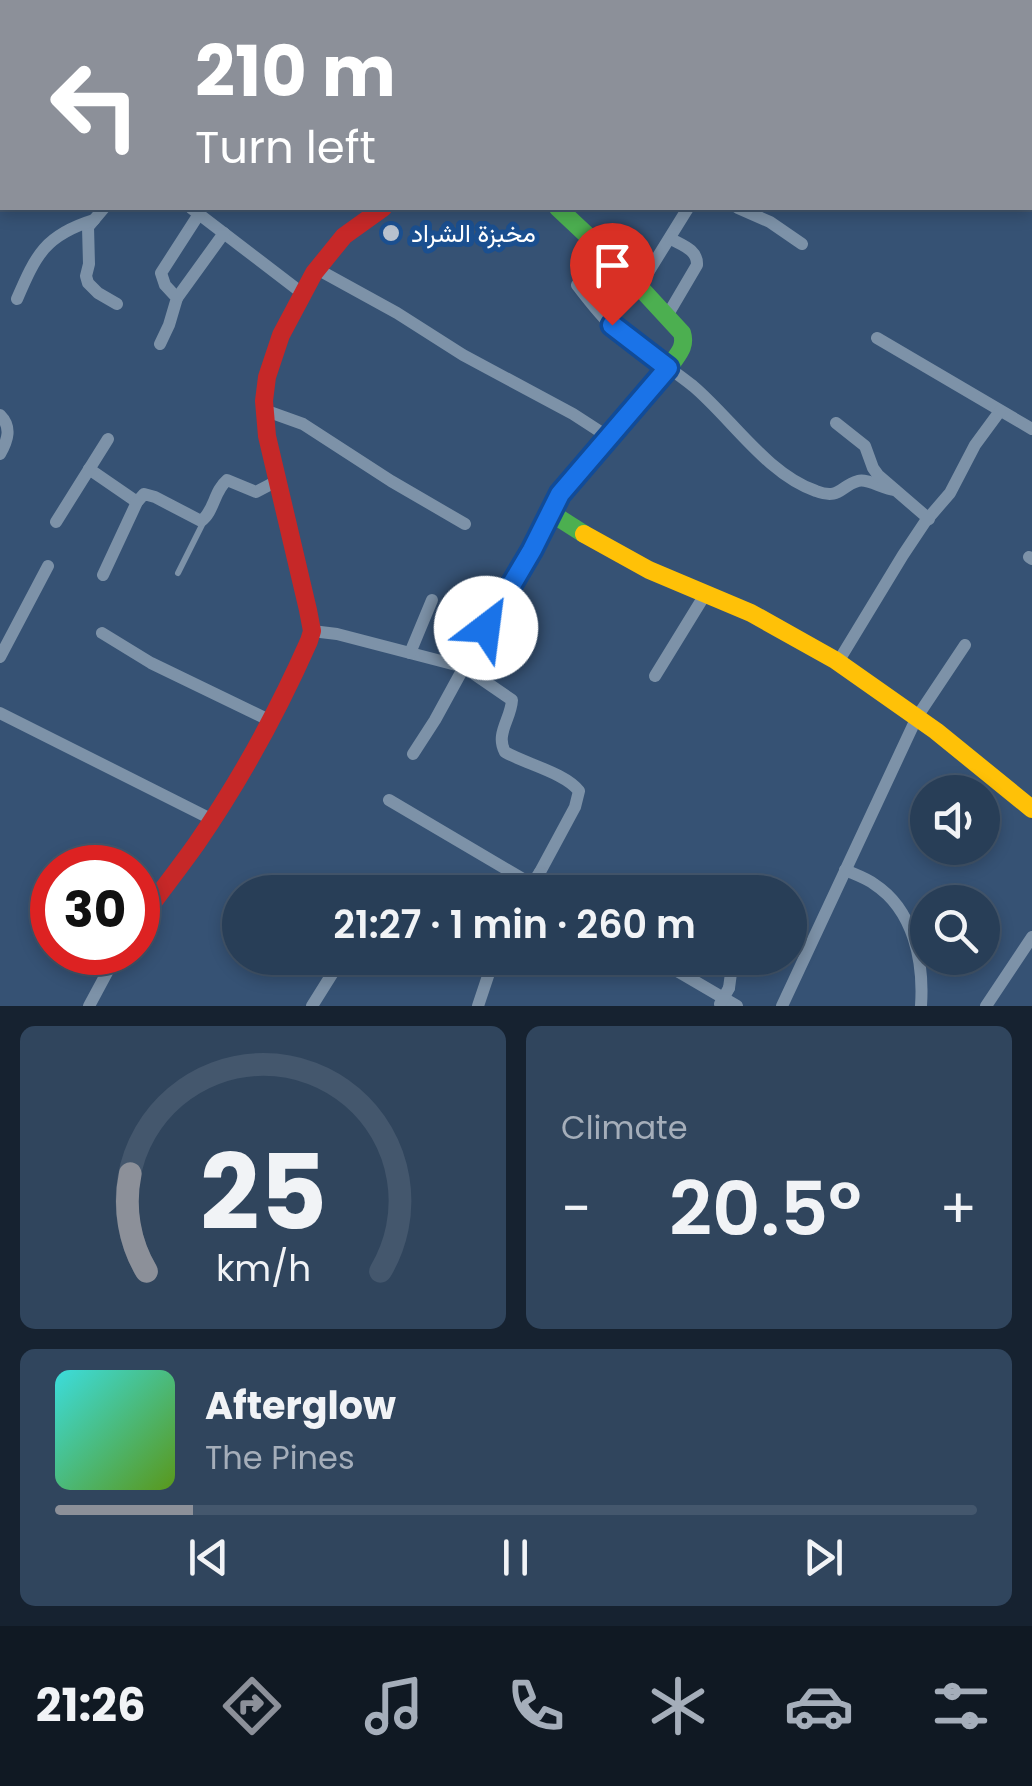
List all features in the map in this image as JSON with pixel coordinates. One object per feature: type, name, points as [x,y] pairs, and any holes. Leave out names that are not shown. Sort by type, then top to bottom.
[{"type":"street","points":[[102,210],[88,227],[88,283],[117,304]]},
{"type":"street","points":[[160,893],[197,842],[271,721],[308,644],[273,483],[264,410],[266,386],[286,324],[317,269],[339,241],[380,210]]},
{"type":"street","points":[[413,754],[532,550],[560,494],[684,346],[682,332],[560,210]]},
{"type":"street","points":[[640,287],[687,210]]},
{"type":"street","points":[[743,210],[770,222],[802,244]]},
{"type":"street","points":[[177,298],[165,285],[161,273],[195,211],[302,293]]},
{"type":"street","points":[[18,299],[31,266],[45,246],[78,225],[94,220]]},
{"type":"street","points":[[160,344],[177,298],[224,233]]},
{"type":"street","points":[[667,316],[698,259],[671,239]]},
{"type":"street","points":[[317,269],[610,438]]},
{"type":"street","points":[[577,285],[612,325],[693,386],[760,453],[802,485],[830,494],[866,480],[884,490],[895,490]]},
{"type":"street","points":[[877,338],[1032,429]]},
{"type":"street","points":[[264,410],[304,424],[391,482],[464,524]]},
{"type":"street","points":[[838,662],[903,555],[950,493],[1000,411]]},
{"type":"street","points":[[0,415],[6,422],[8,438],[0,454]]},
{"type":"street","points":[[836,423],[866,446],[873,468],[928,519]]},
{"type":"street","points":[[56,522],[108,439]]},
{"type":"street","points":[[89,469],[137,502]]},
{"type":"street","points":[[103,574],[140,496],[147,494],[204,520],[224,482],[231,480],[256,492],[273,483]]},
{"type":"street","points":[[551,513],[612,552],[762,618],[838,662],[918,717],[1032,809]]},
{"type":"street","points":[[0,658],[48,566]]},
{"type":"street","points":[[655,676],[706,593]]},
{"type":"street","points":[[410,653],[432,600]]},
{"type":"street","points":[[102,633],[151,663],[271,721]]},
{"type":"street","points":[[308,644],[337,634],[464,667],[512,700],[500,742],[505,752],[573,784],[579,791],[575,807],[538,875]]},
{"type":"street","points":[[782,1006],[918,717],[965,646]]},
{"type":"street","points":[[0,713],[211,819]]},
{"type":"street","points":[[389,800],[516,875]]},
{"type":"street","points":[[845,870],[874,884],[896,903],[910,926],[922,975],[920,1006]]},
{"type":"street","points":[[986,1006],[1032,937]]},
{"type":"street","points":[[89,1006],[106,975]]},
{"type":"street","points":[[312,1006],[331,975]]},
{"type":"street","points":[[478,1006],[488,975]]},
{"type":"street","points":[[684,975],[738,1006]]},
{"type":"street","points":[[720,1005],[731,975]]},
{"type":"lane","points":[[178,573],[204,520]]},
{"type":"traffic: fast","points":[[560,210],[622,268],[683,338],[672,363],[560,494],[551,513],[584,534]]},
{"type":"traffic: slow","points":[[584,534],[649,570],[751,613],[835,660],[936,731],[1032,809]]},
{"type":"traffic: jam","points":[[160,893],[229,794],[272,719],[309,641],[312,631],[308,610],[267,436],[267,377],[281,335],[314,273],[344,236],[380,210]]},
{"type":"place","name":"مخبزة الشراد","points":[[391,233]]},
{"type":"route","points":[[486,628],[560,494],[668,368],[612,325]]}]
